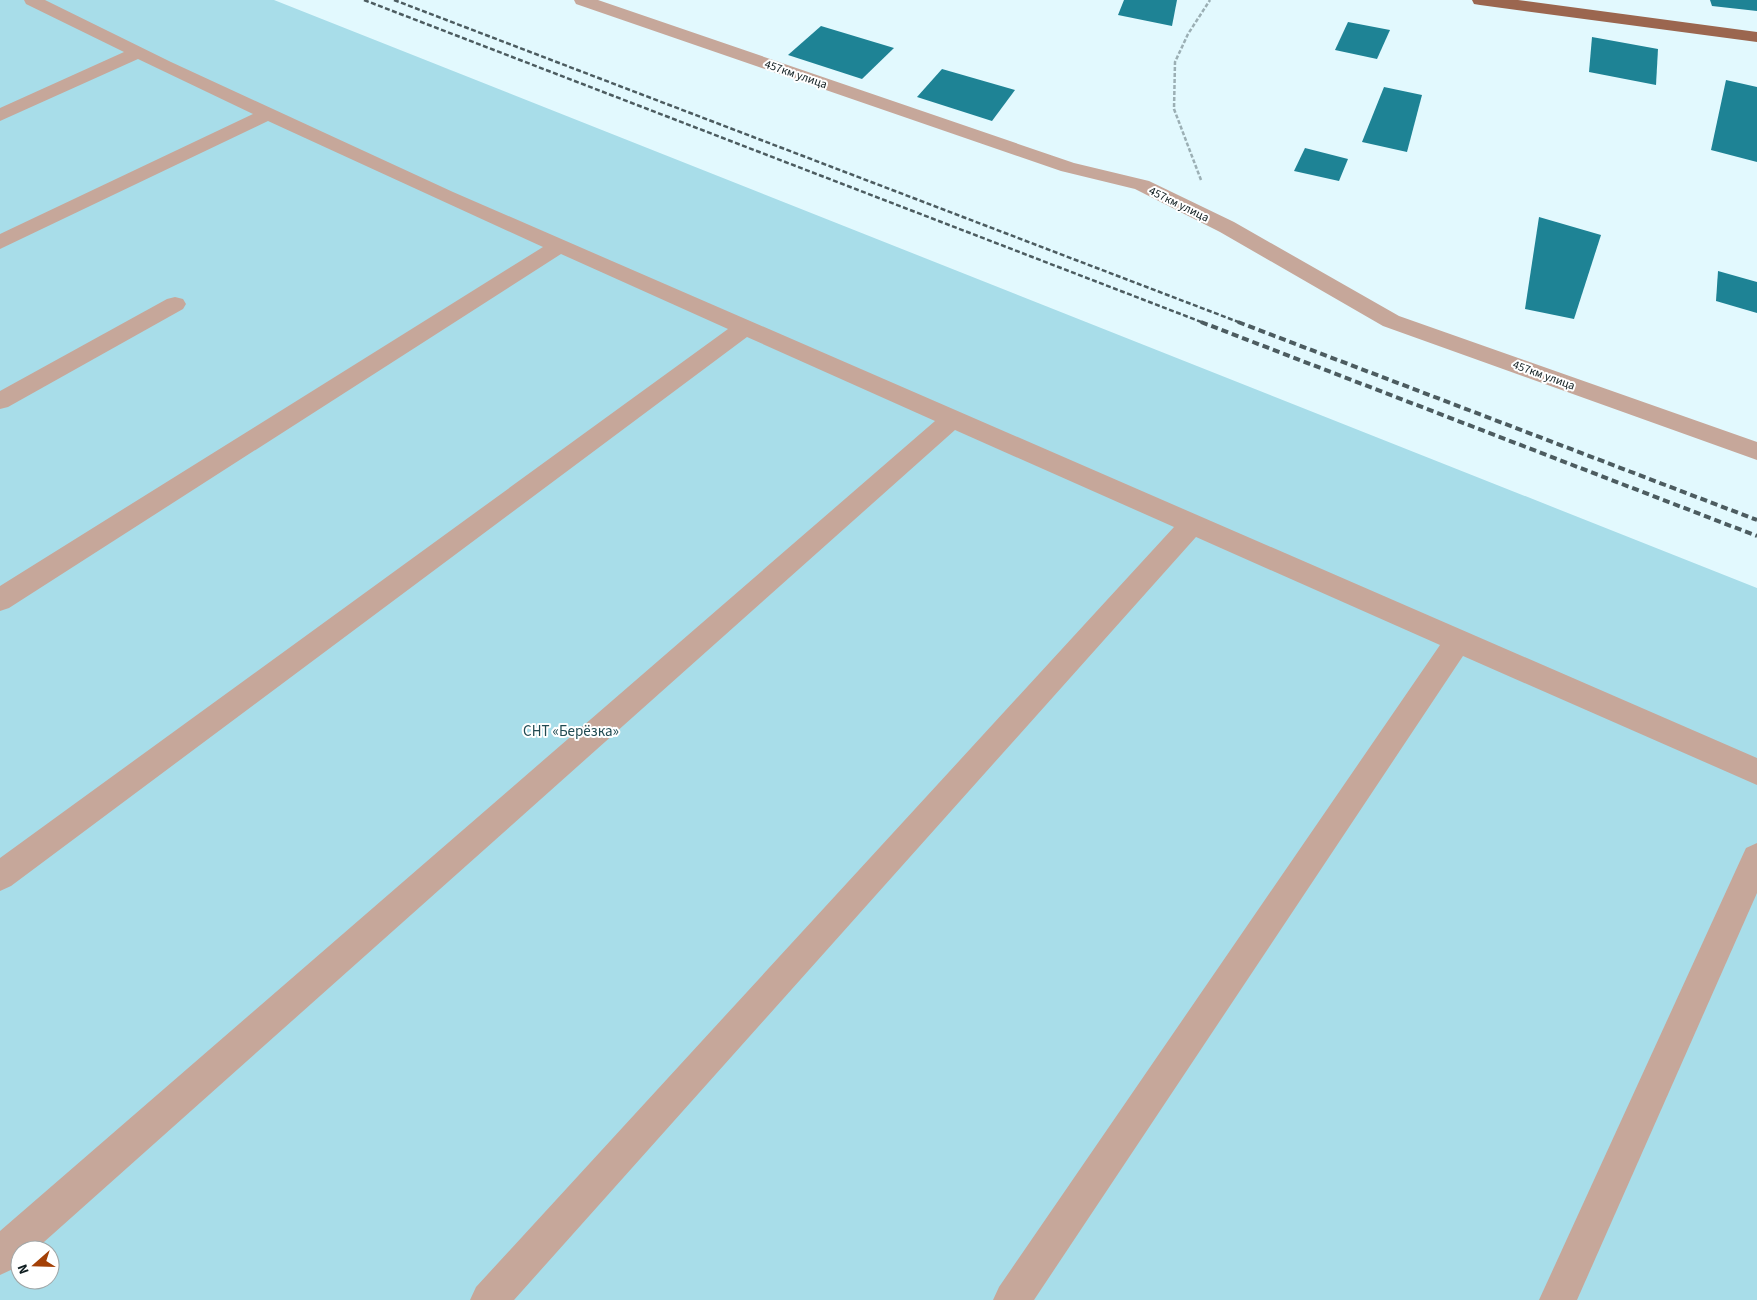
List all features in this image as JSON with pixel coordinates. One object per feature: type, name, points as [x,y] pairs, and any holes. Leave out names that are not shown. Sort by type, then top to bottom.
[{"type":"main road","points":[[1480,0],[1757,36]]},
{"type":"street","points":[[32,0],[446,196],[1757,772]]},
{"type":"street","name":"457км улица","points":[[582,0],[1068,167],[1142,185],[1227,227],[1391,321],[1757,451]]},
{"type":"street","points":[[0,115],[139,52]]},
{"type":"street","points":[[0,242],[270,113]]},
{"type":"street","points":[[0,600],[559,246]]},
{"type":"street","points":[[0,402],[175,304]]},
{"type":"street","points":[[0,876],[746,328]]},
{"type":"street","points":[[0,1256],[953,418]]},
{"type":"street","points":[[488,1300],[1192,524]]},
{"type":"street","points":[[1012,1300],[1458,641]]},
{"type":"street","points":[[1558,1300],[1757,858]]},
{"type":"path","points":[[1201,181],[1174,109],[1175,62],[1188,34],[1210,0]]},
{"type":"green space","name":"СНТ «Берёзка»","points":[[0,0],[274,0],[1757,588],[1757,1300],[0,1300]]},
{"type":"building","points":[[1124,0],[1177,0],[1172,26],[1118,15]]},
{"type":"building","points":[[1710,0],[1757,0],[1757,11],[1712,6]]},
{"type":"building","points":[[1348,22],[1390,30],[1377,59],[1335,50]]},
{"type":"building","points":[[821,26],[894,48],[862,79],[788,55]]},
{"type":"building","points":[[1592,37],[1658,49],[1656,85],[1589,72]]},
{"type":"building","points":[[942,69],[1015,90],[992,121],[917,97]]},
{"type":"building","points":[[1726,80],[1757,87],[1757,162],[1711,150]]},
{"type":"building","points":[[1384,87],[1422,95],[1407,152],[1362,142]]},
{"type":"building","points":[[1305,148],[1348,159],[1339,181],[1294,171]]},
{"type":"building","points":[[1539,217],[1601,235],[1574,319],[1525,309]]},
{"type":"building","points":[[1718,271],[1757,282],[1757,313],[1716,301]]},
{"type":"railway","points":[[364,0],[1204,323]]},
{"type":"railway","points":[[394,0],[1241,323]]},
{"type":"railway","points":[[1201,322],[1757,536]]},
{"type":"railway","points":[[1238,322],[1757,520]]}]
